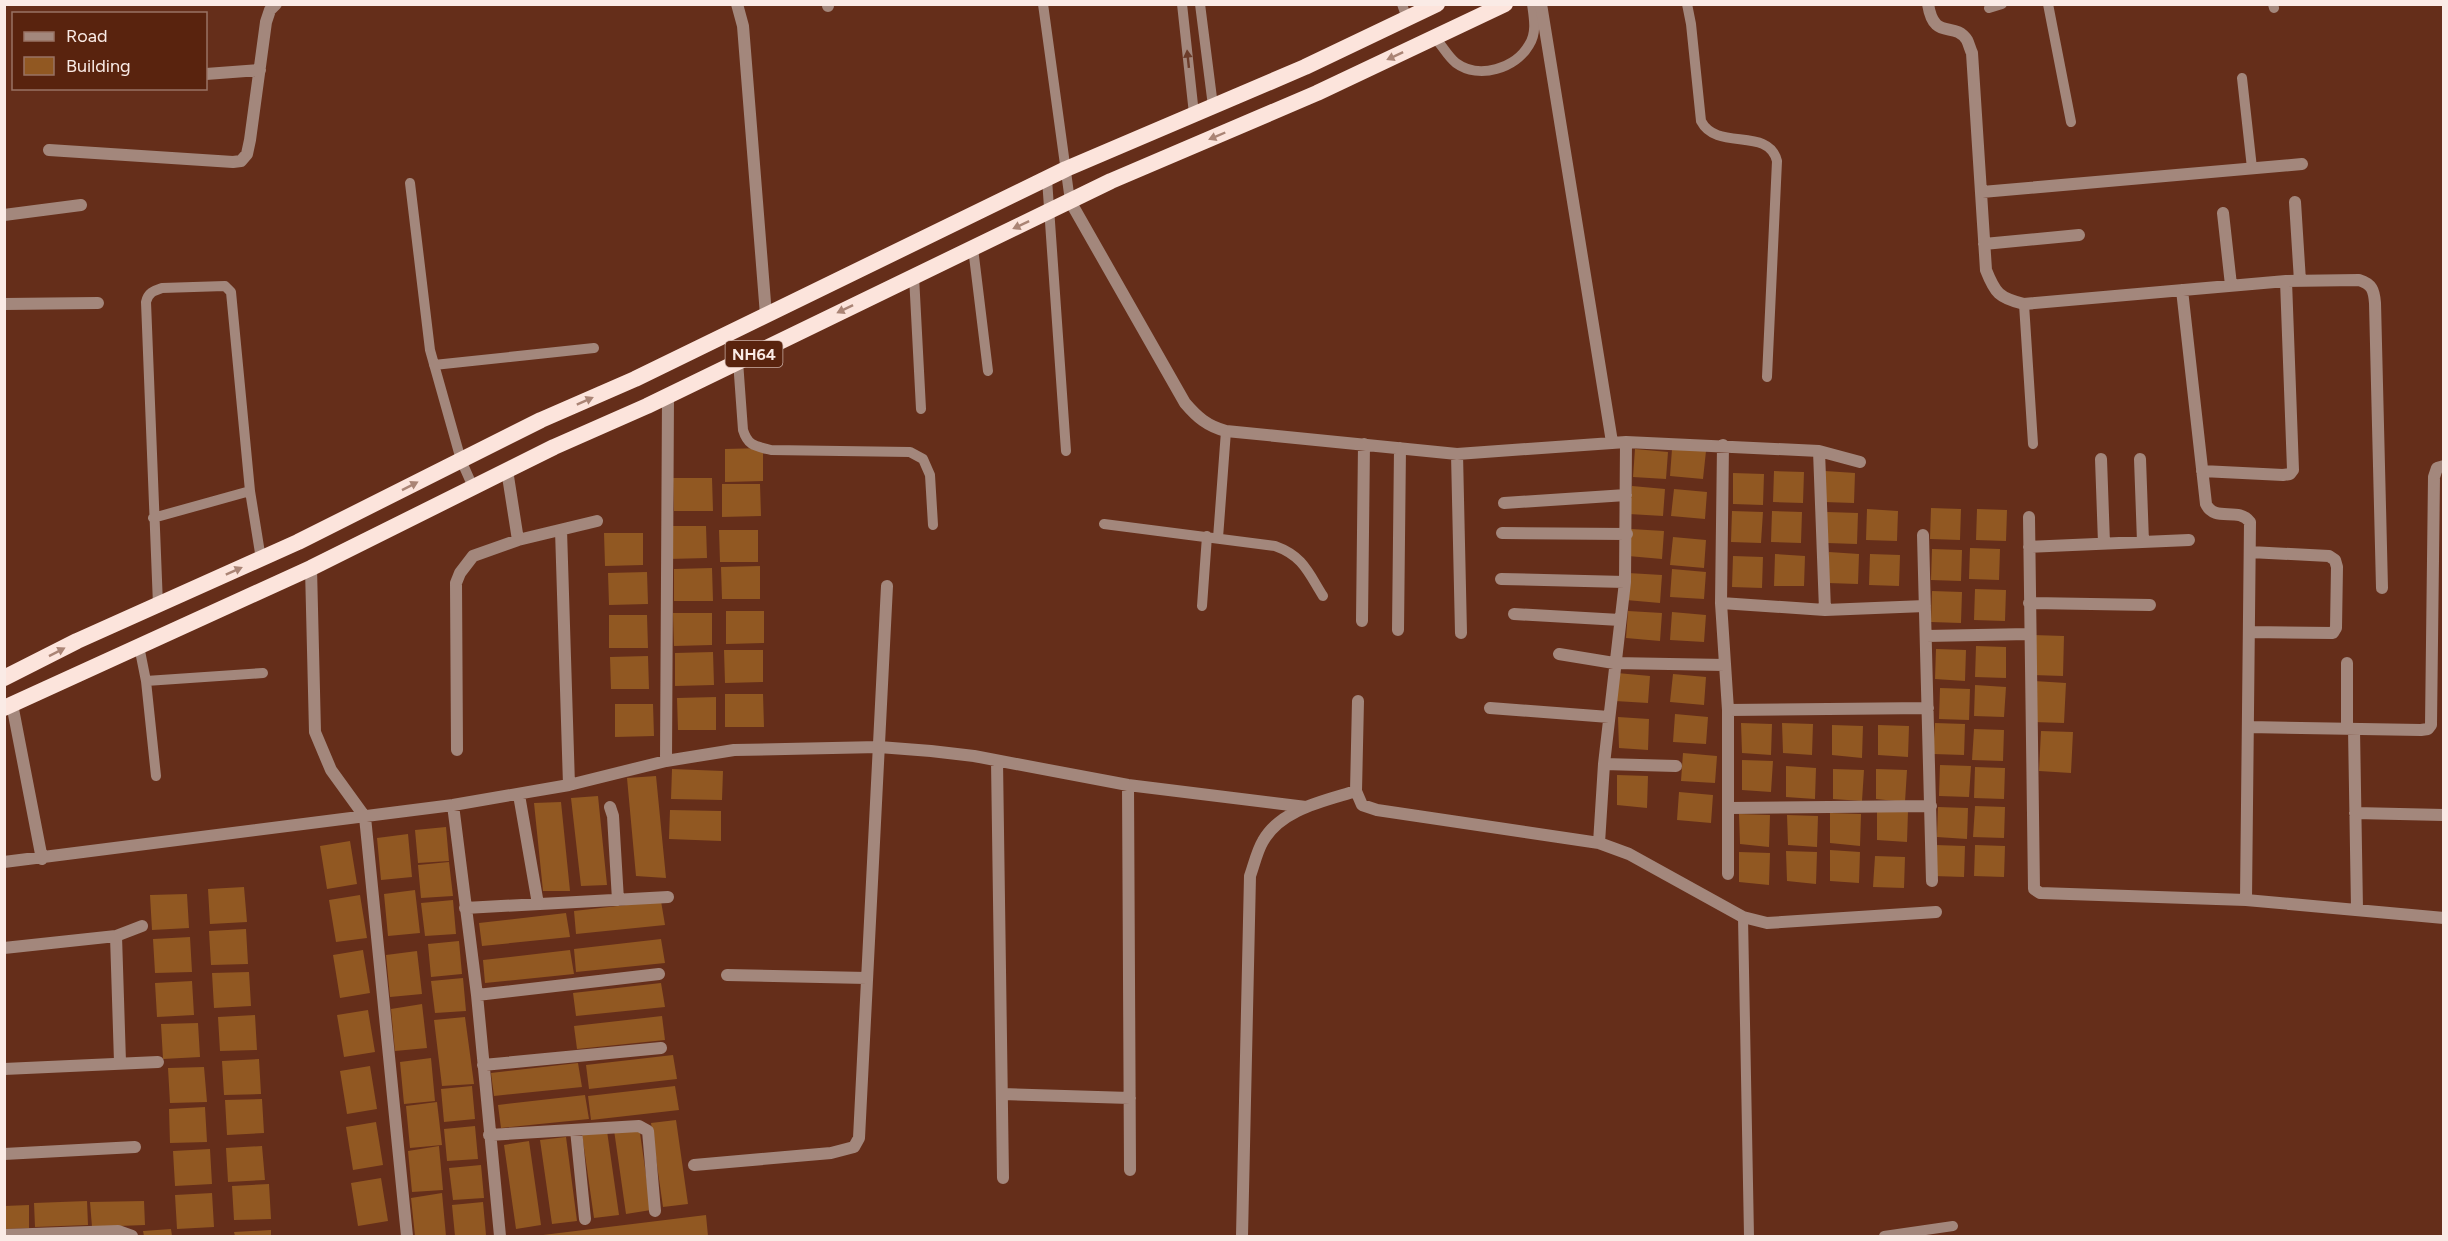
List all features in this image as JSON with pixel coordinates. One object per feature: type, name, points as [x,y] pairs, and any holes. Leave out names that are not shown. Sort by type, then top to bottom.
[{"type":"highway","name":"NH64","points":[[4,678],[77,641],[261,559],[461,460],[1066,169],[1305,67],[1404,12],[1437,4]]},
{"type":"highway","name":"NH64","points":[[8,706],[311,568],[507,470],[668,396],[1111,181],[1317,93],[1505,4]]},
{"type":"street","points":[[50,150],[241,161],[247,154],[250,140],[266,22],[270,10],[276,4]]},
{"type":"street","points":[[737,4],[743,26],[766,315]]},
{"type":"street","points":[[1541,4],[1612,442]]},
{"type":"street","points":[[1928,4],[1930,18],[1938,28],[1952,31],[1966,38],[1972,53],[1986,270],[1994,291],[2008,300],[2024,303],[2286,281],[2359,280],[2369,283],[2374,290],[2382,588]]},
{"type":"street","points":[[207,74],[260,70]]},
{"type":"street","points":[[1982,192],[2302,164]]},
{"type":"street","points":[[1070,201],[1185,403],[1198,418],[1212,427],[1457,454],[1626,442],[1819,451],[1860,462]]},
{"type":"street","points":[[2295,202],[2300,281]]},
{"type":"street","points":[[4,215],[81,205]]},
{"type":"street","points":[[2223,213],[2231,285]]},
{"type":"street","points":[[1984,244],[2079,235]]},
{"type":"street","points":[[2202,471],[2283,476],[2290,474],[2293,470],[2286,281]]},
{"type":"street","points":[[2182,290],[2206,504],[2209,511],[2215,514],[2246,516],[2250,522],[2246,900]]},
{"type":"street","points":[[4,304],[98,303]]},
{"type":"street","points":[[666,760],[668,396]]},
{"type":"street","points":[[1599,843],[1608,717],[1625,582],[1626,442]]},
{"type":"street","points":[[1362,621],[1364,444]]},
{"type":"street","points":[[1723,445],[1721,603],[1728,710],[1730,808],[1728,874]]},
{"type":"street","points":[[1398,630],[1400,447]]},
{"type":"street","points":[[1819,451],[1825,610]]},
{"type":"street","points":[[1457,454],[1461,633]]},
{"type":"street","points":[[2101,459],[2104,543]]},
{"type":"street","points":[[2140,459],[2144,542]]},
{"type":"street","points":[[2248,727],[2421,730],[2428,729],[2432,725],[2434,477],[2437,468],[2444,466]]},
{"type":"street","points":[[507,470],[518,540]]},
{"type":"street","points":[[1504,503],[1626,495]]},
{"type":"street","points":[[2029,517],[2034,889],[2040,893],[2246,900],[2444,918]]},
{"type":"street","points":[[457,750],[456,583],[460,573],[473,556],[518,540],[597,521]]},
{"type":"street","points":[[561,530],[569,785]]},
{"type":"street","points":[[1502,533],[1627,534]]},
{"type":"street","points":[[1923,535],[1932,881]]},
{"type":"street","points":[[2029,547],[2189,540]]},
{"type":"street","points":[[2249,632],[2333,633],[2336,628],[2337,567],[2335,560],[2329,556],[2250,552]]},
{"type":"street","points":[[311,568],[315,732],[331,770],[365,817],[407,1236]]},
{"type":"street","points":[[1501,579],[1625,582]]},
{"type":"street","points":[[694,1165],[831,1154],[854,1147],[859,1138],[886,586]]},
{"type":"street","points":[[1721,603],[1825,610],[1925,606]]},
{"type":"street","points":[[2029,603],[2150,605]]},
{"type":"street","points":[[1514,614],[1620,620]]},
{"type":"street","points":[[1926,636],[2029,634]]},
{"type":"street","points":[[1559,654],[1614,663],[1725,665]]},
{"type":"street","points":[[2347,663],[2355,813],[2357,909]]},
{"type":"street","points":[[1358,701],[1356,791],[1362,805],[1377,810],[1599,843],[1629,854],[1743,916],[1777,923],[1936,912]]},
{"type":"street","points":[[8,706],[42,859]]},
{"type":"street","points":[[1490,708],[1608,717]]},
{"type":"street","points":[[1728,710],[1928,708]]},
{"type":"street","points":[[4,862],[365,817],[519,795],[569,785],[666,760],[734,750],[879,747],[952,753],[1128,785],[1306,807]]},
{"type":"street","points":[[997,760],[1003,1178]]},
{"type":"street","points":[[1604,764],[1676,766]]},
{"type":"street","points":[[1128,785],[1130,1170]]},
{"type":"street","points":[[1242,1236],[1250,876],[1262,841],[1277,823],[1306,807],[1356,791]]},
{"type":"street","points":[[519,795],[538,904]]},
{"type":"street","points":[[453,805],[477,995],[500,1236]]},
{"type":"street","points":[[1730,808],[1931,806]]},
{"type":"street","points":[[610,807],[613,816],[618,900]]},
{"type":"street","points":[[2355,813],[2444,816]]},
{"type":"street","points":[[465,908],[668,897]]},
{"type":"street","points":[[4,948],[116,936],[142,927]]},
{"type":"street","points":[[116,936],[120,1062]]},
{"type":"street","points":[[477,995],[659,974]]},
{"type":"street","points":[[727,975],[867,978]]},
{"type":"street","points":[[483,1065],[662,1048]]},
{"type":"street","points":[[4,1069],[158,1062]]},
{"type":"street","points":[[1002,1094],[1130,1098]]},
{"type":"street","points":[[489,1136],[639,1126],[648,1131],[655,1212]]},
{"type":"street","points":[[576,1131],[585,1219]]},
{"type":"street","points":[[4,1154],[135,1147]]},
{"type":"street","points":[[4,1235],[118,1231],[132,1236]]},
{"type":"lane","points":[[1043,4],[1070,201]]},
{"type":"lane","points":[[1182,4],[1194,114]]},
{"type":"lane","points":[[1200,4],[1213,106]]},
{"type":"lane","points":[[1435,38],[1456,63],[1475,70],[1496,70],[1517,60],[1531,44],[1535,26],[1532,4]]},
{"type":"lane","points":[[1687,4],[1701,121],[1706,130],[1714,135],[1765,144],[1775,151],[1778,161],[1767,377]]},
{"type":"lane","points":[[1989,8],[2002,4]]},
{"type":"lane","points":[[2048,4],[2071,122]]},
{"type":"lane","points":[[2242,78],[2252,168]]},
{"type":"lane","points":[[1047,179],[1066,451]]},
{"type":"lane","points":[[410,183],[424,318],[434,365],[461,460],[473,487]]},
{"type":"lane","points":[[973,248],[988,371]]},
{"type":"lane","points":[[914,276],[921,409]]},
{"type":"lane","points":[[158,605],[146,302],[147,295],[153,291],[162,288],[222,285],[229,288],[250,491],[261,559]]},
{"type":"lane","points":[[2024,303],[2034,444]]},
{"type":"lane","points":[[434,365],[594,348]]},
{"type":"lane","points":[[738,361],[742,430],[746,440],[756,447],[771,450],[910,452],[924,459],[930,475],[933,525]]},
{"type":"lane","points":[[1202,606],[1226,430]]},
{"type":"lane","points":[[153,518],[250,491]]},
{"type":"lane","points":[[1104,524],[1275,546],[1291,552],[1301,560],[1323,596]]},
{"type":"lane","points":[[139,646],[146,681],[156,776]]},
{"type":"lane","points":[[146,681],[263,673]]},
{"type":"lane","points":[[1743,916],[1749,1236]]},
{"type":"lane","points":[[1884,1236],[1953,1226]]},
{"type":"building","points":[[763,448],[763,481],[725,482],[725,449]]},
{"type":"building","points":[[1635,449],[1668,452],[1666,479],[1633,477]]},
{"type":"building","points":[[1672,449],[1706,451],[1703,479],[1670,476]]},
{"type":"building","points":[[1774,471],[1804,472],[1803,503],[1773,502]]},
{"type":"building","points":[[1825,471],[1855,473],[1854,503],[1824,502]]},
{"type":"building","points":[[1733,473],[1764,474],[1763,505],[1733,504]]},
{"type":"building","points":[[673,478],[712,478],[713,511],[674,511]]},
{"type":"building","points":[[722,484],[760,484],[761,516],[722,517]]},
{"type":"building","points":[[1632,486],[1665,489],[1663,516],[1629,514]]},
{"type":"building","points":[[1674,489],[1707,492],[1705,519],[1671,516]]},
{"type":"building","points":[[1931,508],[1961,509],[1960,540],[1930,539]]},
{"type":"building","points":[[1867,509],[1898,511],[1897,541],[1866,540]]},
{"type":"building","points":[[1977,509],[2007,510],[2006,541],[1976,540]]},
{"type":"building","points":[[1732,511],[1763,512],[1761,543],[1731,542]]},
{"type":"building","points":[[1772,511],[1802,512],[1801,543],[1771,542]]},
{"type":"building","points":[[1827,512],[1858,513],[1857,544],[1827,543]]},
{"type":"building","points":[[668,526],[706,526],[707,558],[668,559]]},
{"type":"building","points":[[1631,529],[1664,531],[1662,559],[1628,556]]},
{"type":"building","points":[[719,530],[758,530],[758,562],[720,562]]},
{"type":"building","points":[[604,533],[643,533],[643,565],[605,566]]},
{"type":"building","points":[[1673,537],[1706,540],[1704,568],[1670,565]]},
{"type":"building","points":[[1970,548],[2000,549],[1999,580],[1969,579]]},
{"type":"building","points":[[1932,549],[1962,550],[1961,581],[1931,580]]},
{"type":"building","points":[[1829,552],[1859,554],[1858,584],[1828,583]]},
{"type":"building","points":[[1775,554],[1805,556],[1804,586],[1774,586]]},
{"type":"building","points":[[1870,554],[1900,555],[1899,586],[1869,585]]},
{"type":"building","points":[[1733,556],[1763,557],[1762,588],[1732,587]]},
{"type":"building","points":[[760,566],[760,599],[722,599],[721,567]]},
{"type":"building","points":[[712,568],[713,601],[674,601],[674,569]]},
{"type":"building","points":[[1672,569],[1706,572],[1704,599],[1670,597]]},
{"type":"building","points":[[647,572],[648,604],[609,605],[608,573]]},
{"type":"building","points":[[1628,573],[1662,575],[1660,603],[1626,600]]},
{"type":"building","points":[[1975,589],[2006,590],[2005,621],[1974,620]]},
{"type":"building","points":[[1932,591],[1962,592],[1961,623],[1931,622]]},
{"type":"building","points":[[726,611],[764,611],[764,643],[726,644]]},
{"type":"building","points":[[1628,611],[1662,613],[1660,641],[1626,638]]},
{"type":"building","points":[[1672,612],[1706,615],[1704,642],[1670,640]]},
{"type":"building","points":[[673,613],[712,613],[712,645],[674,646]]},
{"type":"building","points":[[609,615],[647,615],[648,648],[609,648]]},
{"type":"building","points":[[2033,635],[2064,636],[2063,676],[2031,675]]},
{"type":"building","points":[[1976,646],[2006,647],[2006,678],[1975,677]]},
{"type":"building","points":[[1936,649],[1966,650],[1965,681],[1935,679]]},
{"type":"building","points":[[724,650],[763,650],[763,682],[725,683]]},
{"type":"building","points":[[713,652],[714,685],[675,686],[675,653]]},
{"type":"building","points":[[648,656],[649,689],[611,689],[610,657]]},
{"type":"building","points":[[1617,673],[1650,676],[1648,703],[1615,701]]},
{"type":"building","points":[[1673,674],[1706,677],[1704,705],[1670,702]]},
{"type":"building","points":[[2034,681],[2066,683],[2064,723],[2033,722]]},
{"type":"building","points":[[1975,685],[2006,687],[2004,717],[1974,716]]},
{"type":"building","points":[[1940,688],[1970,689],[1969,720],[1939,719]]},
{"type":"building","points":[[725,694],[763,694],[764,727],[725,727]]},
{"type":"building","points":[[716,697],[716,730],[678,730],[677,698]]},
{"type":"building","points":[[615,704],[653,704],[654,736],[615,737]]},
{"type":"building","points":[[1675,714],[1708,717],[1706,744],[1673,742]]},
{"type":"building","points":[[1618,717],[1649,719],[1648,750],[1619,748]]},
{"type":"building","points":[[1741,723],[1772,724],[1771,755],[1742,753]]},
{"type":"building","points":[[1782,723],[1813,724],[1812,755],[1783,753]]},
{"type":"building","points":[[1935,723],[1965,724],[1964,755],[1933,754]]},
{"type":"building","points":[[1832,725],[1863,726],[1862,758],[1832,755]]},
{"type":"building","points":[[1878,725],[1909,726],[1908,757],[1878,755]]},
{"type":"building","points":[[1974,729],[2004,730],[2003,761],[1972,760]]},
{"type":"building","points":[[2041,731],[2073,732],[2071,773],[2039,771]]},
{"type":"building","points":[[1683,753],[1717,756],[1715,783],[1681,781]]},
{"type":"building","points":[[1742,760],[1773,761],[1771,792],[1742,790]]},
{"type":"building","points":[[1940,765],[1971,766],[1969,797],[1939,796]]},
{"type":"building","points":[[1786,766],[1816,768],[1815,799],[1786,797]]},
{"type":"building","points":[[1975,767],[2005,768],[2004,799],[1974,798]]},
{"type":"building","points":[[672,769],[723,771],[722,800],[671,799]]},
{"type":"building","points":[[1833,769],[1864,770],[1862,801],[1833,799]]},
{"type":"building","points":[[1876,769],[1907,770],[1905,802],[1876,799]]},
{"type":"building","points":[[1617,775],[1648,776],[1647,808],[1617,805]]},
{"type":"building","points":[[656,776],[666,878],[636,876],[627,778]]},
{"type":"building","points":[[1679,792],[1713,795],[1711,823],[1677,820]]},
{"type":"building","points":[[598,796],[607,885],[581,886],[571,798]]},
{"type":"building","points":[[561,802],[570,891],[543,891],[534,803]]},
{"type":"building","points":[[1975,806],[2005,807],[2004,838],[1973,837]]},
{"type":"building","points":[[1938,807],[1968,808],[1967,839],[1937,837]]},
{"type":"building","points":[[670,810],[721,811],[721,841],[669,839]]},
{"type":"building","points":[[1877,810],[1908,811],[1907,842],[1877,840]]},
{"type":"building","points":[[1830,813],[1861,814],[1860,846],[1830,843]]},
{"type":"building","points":[[1739,814],[1770,815],[1769,847],[1740,844]]},
{"type":"building","points":[[1787,815],[1818,816],[1817,847],[1788,845]]},
{"type":"building","points":[[446,827],[449,861],[418,863],[415,830]]},
{"type":"building","points":[[408,834],[412,877],[381,880],[377,838]]},
{"type":"building","points":[[350,841],[357,884],[327,889],[320,846]]},
{"type":"building","points":[[1935,845],[1965,846],[1964,877],[1934,876]]},
{"type":"building","points":[[1975,845],[2005,846],[2004,877],[1974,876]]},
{"type":"building","points":[[1830,850],[1860,852],[1859,883],[1830,881]]},
{"type":"building","points":[[1786,851],[1817,852],[1816,884],[1787,881]]},
{"type":"building","points":[[1739,852],[1770,853],[1769,885],[1739,882]]},
{"type":"building","points":[[1875,856],[1905,857],[1904,888],[1873,887]]},
{"type":"building","points":[[449,862],[453,896],[421,898],[418,865]]},
{"type":"building","points":[[244,887],[247,922],[210,924],[208,889]]},
{"type":"building","points":[[415,890],[420,933],[388,936],[384,894]]},
{"type":"building","points":[[187,894],[189,928],[152,930],[150,895]]},
{"type":"building","points":[[360,895],[367,938],[336,942],[329,900]]},
{"type":"building","points":[[453,900],[456,934],[425,936],[421,903]]},
{"type":"building","points":[[661,901],[665,925],[576,934],[574,911]]},
{"type":"building","points":[[566,913],[570,937],[482,946],[479,923]]},
{"type":"building","points":[[246,929],[248,964],[211,965],[209,931]]},
{"type":"building","points":[[190,937],[192,972],[155,973],[153,939]]},
{"type":"building","points":[[661,939],[665,963],[576,972],[574,949]]},
{"type":"building","points":[[459,941],[462,974],[431,977],[428,944]]},
{"type":"building","points":[[363,950],[370,993],[340,998],[333,955]]},
{"type":"building","points":[[570,950],[574,974],[485,983],[483,960]]},
{"type":"building","points":[[417,951],[422,994],[390,997],[386,955]]},
{"type":"building","points":[[249,972],[251,1006],[214,1008],[212,973]]},
{"type":"building","points":[[463,978],[466,1011],[435,1013],[431,981]]},
{"type":"building","points":[[192,981],[194,1015],[157,1017],[155,983]]},
{"type":"building","points":[[661,983],[665,1007],[576,1016],[573,993]]},
{"type":"building","points":[[422,1004],[427,1048],[395,1051],[391,1009]]},
{"type":"building","points":[[368,1010],[375,1052],[344,1057],[337,1015]]},
{"type":"building","points":[[255,1015],[257,1050],[220,1051],[218,1017]]},
{"type":"building","points":[[662,1016],[665,1040],[577,1049],[574,1026]]},
{"type":"building","points":[[465,1017],[474,1084],[442,1086],[434,1020]]},
{"type":"building","points":[[198,1023],[200,1057],[163,1059],[161,1024]]},
{"type":"building","points":[[673,1055],[677,1079],[589,1089],[586,1065]]},
{"type":"building","points":[[431,1058],[435,1101],[404,1104],[400,1062]]},
{"type":"building","points":[[259,1059],[261,1094],[224,1095],[222,1061]]},
{"type":"building","points":[[578,1063],[582,1087],[494,1096],[491,1073]]},
{"type":"building","points":[[370,1066],[377,1109],[347,1114],[340,1071]]},
{"type":"building","points":[[204,1067],[207,1102],[170,1103],[168,1068]]},
{"type":"building","points":[[472,1086],[475,1119],[444,1122],[441,1089]]},
{"type":"building","points":[[675,1086],[679,1110],[591,1120],[588,1096]]},
{"type":"building","points":[[585,1095],[589,1119],[501,1128],[498,1105]]},
{"type":"building","points":[[262,1099],[264,1133],[227,1135],[225,1100]]},
{"type":"building","points":[[437,1102],[442,1145],[410,1148],[406,1106]]},
{"type":"building","points":[[205,1107],[207,1142],[170,1143],[169,1109]]},
{"type":"building","points":[[676,1120],[688,1204],[663,1207],[651,1123]]},
{"type":"building","points":[[376,1122],[383,1165],[353,1170],[346,1127]]},
{"type":"building","points":[[475,1126],[478,1159],[447,1161],[444,1129]]},
{"type":"building","points":[[639,1126],[651,1210],[626,1214],[614,1130]]},
{"type":"building","points":[[607,1131],[619,1215],[594,1218],[582,1134]]},
{"type":"building","points":[[566,1137],[577,1221],[552,1224],[540,1140]]},
{"type":"building","points":[[529,1141],[541,1225],[516,1229],[504,1145]]},
{"type":"building","points":[[262,1146],[265,1180],[228,1182],[226,1148]]},
{"type":"building","points":[[439,1146],[443,1190],[412,1192],[408,1151]]},
{"type":"building","points":[[210,1149],[212,1184],[175,1186],[173,1151]]},
{"type":"building","points":[[481,1165],[484,1198],[453,1200],[449,1168]]},
{"type":"building","points":[[381,1178],[388,1221],[358,1226],[351,1183]]},
{"type":"building","points":[[269,1184],[271,1219],[234,1220],[232,1186]]},
{"type":"building","points":[[212,1193],[214,1227],[177,1229],[175,1195]]},
{"type":"building","points":[[442,1193],[446,1236],[415,1236],[411,1198]]},
{"type":"building","points":[[87,1201],[88,1225],[35,1227],[34,1203]]},
{"type":"building","points":[[144,1201],[145,1225],[92,1227],[90,1202]]},
{"type":"building","points":[[483,1202],[486,1235],[455,1236],[452,1205]]},
{"type":"building","points":[[29,1205],[29,1228],[4,1229],[4,1206]]},
{"type":"building","points":[[706,1215],[708,1236],[543,1236],[543,1235]]},
{"type":"building","points":[[171,1229],[172,1236],[144,1236],[143,1231]]},
{"type":"building","points":[[271,1230],[271,1236],[235,1236],[234,1232]]}]
